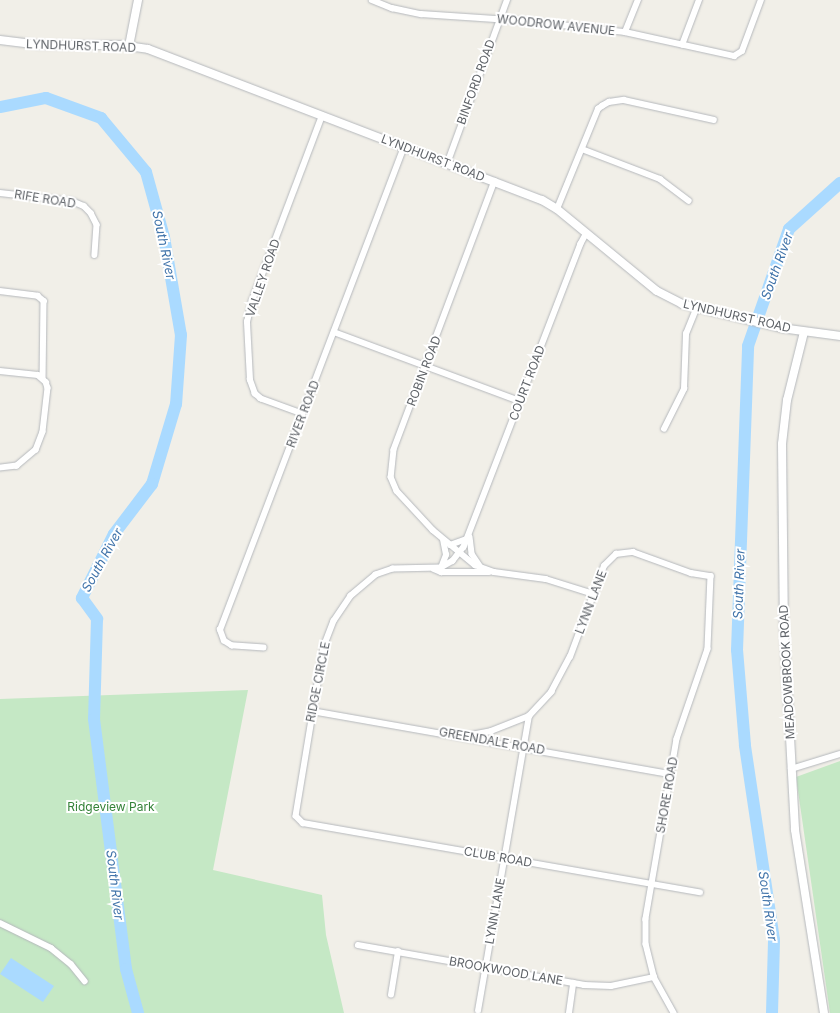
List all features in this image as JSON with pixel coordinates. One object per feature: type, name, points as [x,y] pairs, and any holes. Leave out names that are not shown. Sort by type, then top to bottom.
[{"type":"main road","points":[[129,46],[138,0]]},
{"type":"main road","name":"LYNDHURST ROAD","points":[[0,40],[39,45],[129,46],[148,50],[495,181],[557,209],[657,291],[696,309],[781,328],[840,336]]},
{"type":"main road","name":"MEADOWBROOK ROAD","points":[[804,332],[786,400],[781,468],[784,626],[791,769],[798,860],[824,1013]]},
{"type":"street","name":"WOODROW AVENUE","points":[[372,0],[392,8],[421,14],[500,18],[625,32],[734,56],[740,54],[761,0]]},
{"type":"street","name":"BINFORD ROAD","points":[[447,164],[506,0]]},
{"type":"street","points":[[625,32],[638,0]]},
{"type":"street","points":[[682,45],[699,0]]},
{"type":"street","points":[[557,209],[598,110],[616,100],[714,120]]},
{"type":"street","name":"VALLEY ROAD","points":[[302,414],[266,402],[255,394],[250,380],[247,322],[252,301],[322,116]]},
{"type":"street","name":"RIVER ROAD","points":[[264,648],[232,646],[224,640],[220,630],[404,147]]},
{"type":"street","points":[[582,149],[660,179],[689,200]]},
{"type":"street","name":"ROBIN ROAD","points":[[459,553],[442,538],[400,494],[390,473],[394,450],[495,181]]},
{"type":"street","name":"RIFE ROAD","points":[[0,193],[72,201],[84,206],[91,213],[97,225],[95,255]]},
{"type":"street","name":"COURT ROAD","points":[[459,553],[470,536],[580,244],[587,233]]},
{"type":"street","points":[[0,291],[38,296],[44,301],[43,378],[48,386],[48,402],[40,443],[25,461],[10,468],[0,468]]},
{"type":"street","points":[[664,429],[684,389],[686,334],[696,309]]},
{"type":"street","points":[[334,332],[520,401]]},
{"type":"street","points":[[0,371],[43,378]]},
{"type":"street","points":[[450,545],[470,536]]},
{"type":"street","name":"COURT ROAD","points":[[470,536],[472,554],[481,568]]},
{"type":"street","points":[[441,568],[446,555],[442,538]]},
{"type":"street","name":"LYNN LANE","points":[[466,736],[491,731],[529,716],[551,692],[560,676],[607,562],[622,552],[633,552],[691,574],[710,576]]},
{"type":"street","points":[[441,568],[459,553]]},
{"type":"street","name":"RIDGE CIRCLE","points":[[459,553],[481,568],[494,572]]},
{"type":"street","name":"RIDGE CIRCLE","points":[[297,818],[312,711],[328,634],[341,609],[366,581],[381,572],[400,569],[441,568]]},
{"type":"street","name":"RIDGE CIRCLE","points":[[434,569],[441,572],[494,572],[531,575],[594,594]]},
{"type":"street","name":"SHORE ROAD","points":[[674,1013],[654,977],[645,930],[651,884],[670,774],[683,720],[708,649],[710,576]]},
{"type":"street","name":"GREENDALE ROAD","points":[[312,711],[466,736],[670,774]]},
{"type":"street","name":"LYNN LANE","points":[[478,1011],[529,716]]},
{"type":"street","points":[[791,769],[840,754]]},
{"type":"street","name":"CLUB ROAD","points":[[297,818],[303,823],[700,892]]},
{"type":"street","points":[[0,922],[51,948],[71,964],[85,981]]},
{"type":"street","name":"BROOKWOOD LANE","points":[[358,945],[573,983],[612,986],[654,977]]},
{"type":"street","points":[[391,995],[398,952]]},
{"type":"street","points":[[569,1013],[573,983]]},
{"type":"green space","name":"Ridgeview Park","points":[[248,690],[213,870],[322,895],[326,935],[344,1013],[0,1013],[0,699]]},
{"type":"green space","points":[[840,761],[840,1013],[830,1013],[796,777]]},
{"type":"water","points":[[11,958],[54,986],[43,1002],[0,974]]},
{"type":"waterway","name":"South River","points":[[0,107],[46,98],[101,118],[146,172],[164,237],[181,335],[176,404],[152,484],[114,534],[82,598],[97,619],[94,719],[126,969],[138,1013]]},
{"type":"waterway","name":"South River","points":[[772,1013],[774,940],[745,745],[737,650],[748,346],[789,229],[840,183]]}]
